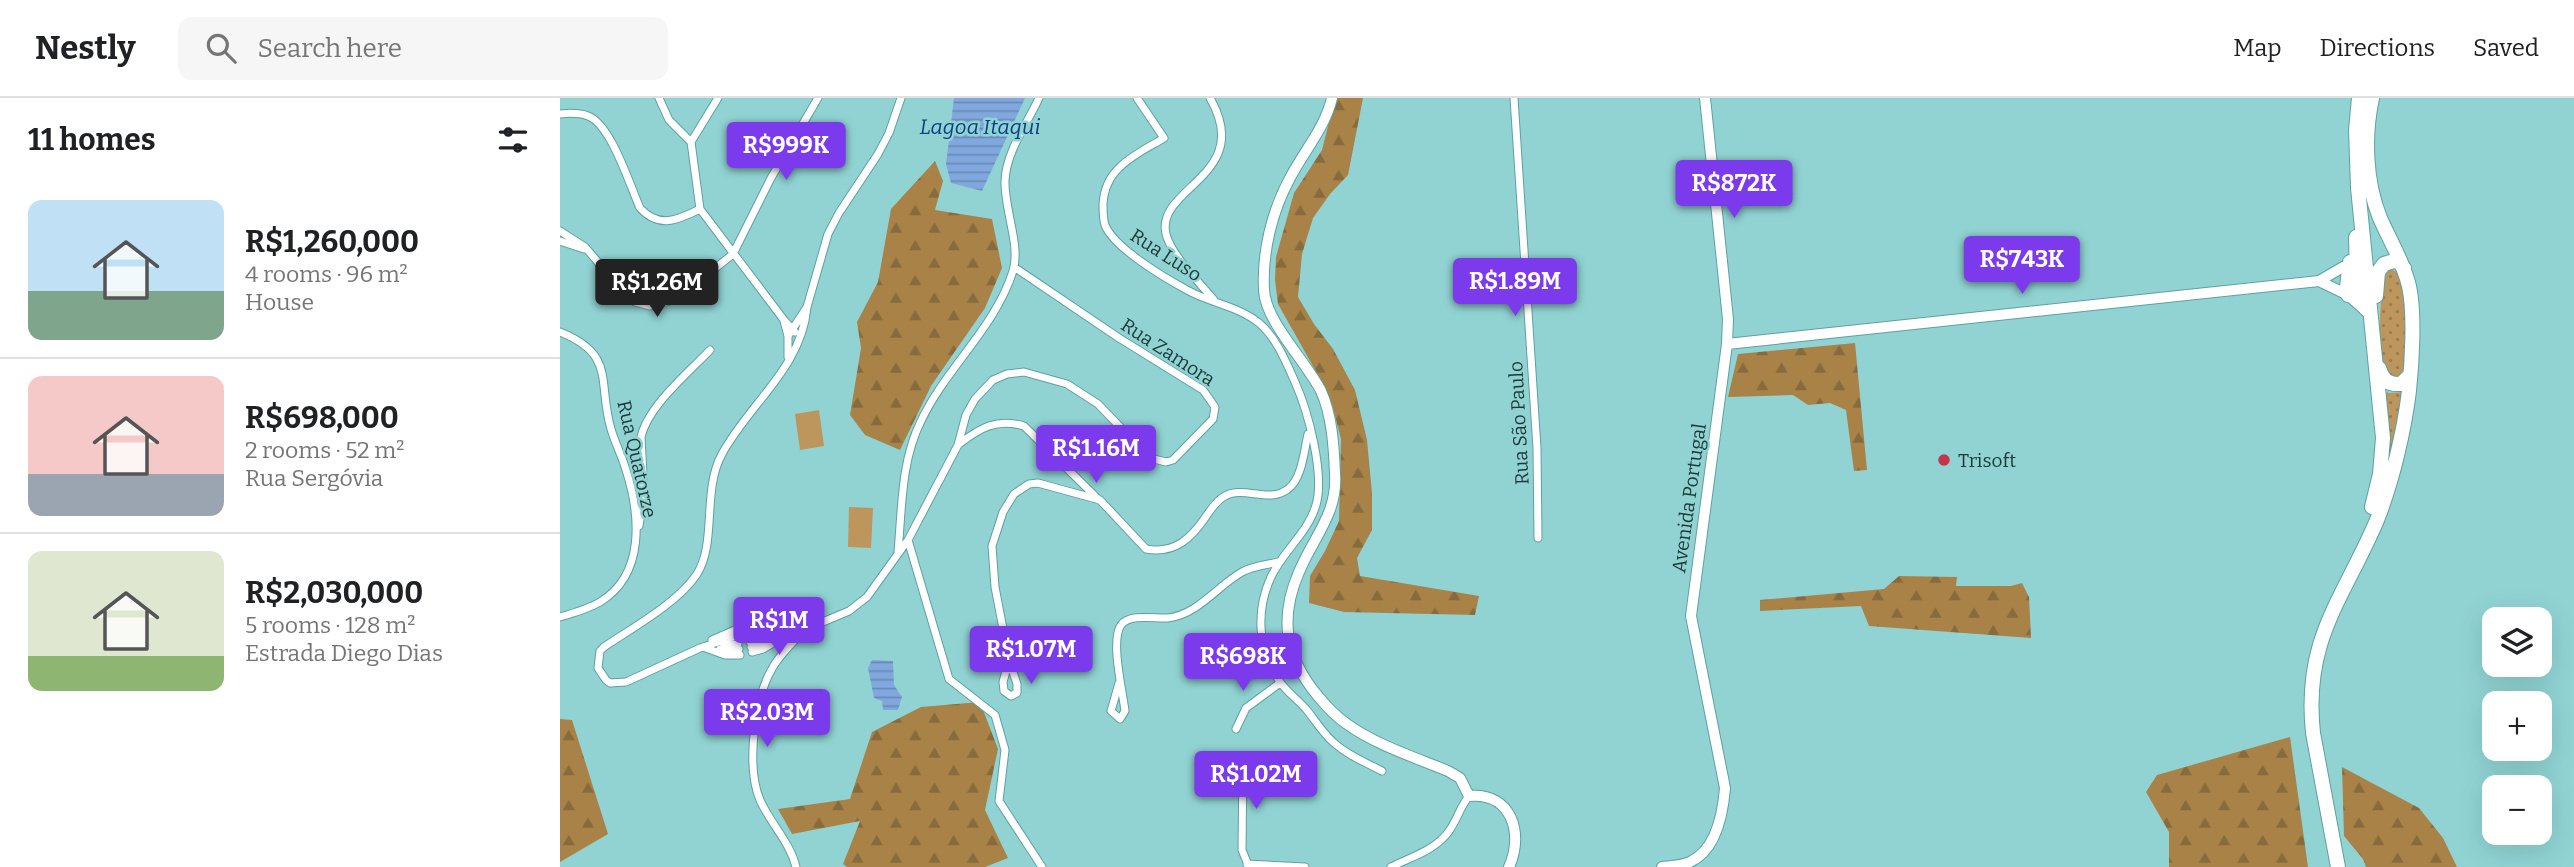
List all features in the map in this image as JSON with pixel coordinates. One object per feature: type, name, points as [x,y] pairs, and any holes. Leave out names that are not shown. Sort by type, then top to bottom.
[{"type":"highway","points":[[2359,98],[2356,130],[2359,210],[2357,260],[2374,330]]},
{"type":"highway","points":[[2338,867],[2310,711],[2312,676],[2323,630],[2382,506],[2404,416],[2410,375],[2411,301],[2370,183],[2368,136],[2372,98]]},
{"type":"highway","points":[[2359,210],[2356,237],[2359,288],[2374,330]]},
{"type":"highway","points":[[2357,260],[2386,253],[2400,264]]},
{"type":"highway","points":[[2348,295],[2347,287],[2357,260]]},
{"type":"highway","points":[[2329,867],[2307,746],[2305,673],[2320,620],[2365,524],[2376,493],[2383,438],[2374,330],[2378,272],[2384,264],[2400,264]]},
{"type":"highway","points":[[2376,360],[2389,384],[2401,384],[2410,375]]},
{"type":"street","points":[[659,98],[669,120],[691,142],[701,209],[791,333],[800,337]]},
{"type":"street","points":[[691,142],[718,98]]},
{"type":"street","points":[[560,232],[578,240],[630,299],[650,306],[677,299],[733,254],[771,178],[818,98]]},
{"type":"street","points":[[702,647],[738,643],[702,647],[625,682],[610,683],[598,667],[600,652],[604,647],[658,610],[683,590],[696,575],[705,553],[712,485],[717,464],[737,431],[787,366],[800,337],[828,234],[878,154],[889,133],[901,98]]},
{"type":"street","points":[[898,552],[904,478],[911,447],[921,421],[992,315],[1014,267],[1004,180],[1011,153],[1039,98]]},
{"type":"street","name":"Rua Luso","points":[[1137,98],[1164,138],[1132,157],[1106,184],[1103,200],[1104,224],[1130,253],[1188,291],[1215,300]]},
{"type":"street","points":[[1210,98],[1220,119],[1221,146],[1209,171],[1170,211],[1166,225],[1167,237],[1215,300],[1265,329],[1306,409],[1316,464],[1317,503],[1306,526],[1278,562],[1264,594],[1259,622],[1265,650],[1280,683],[1330,740],[1344,751],[1382,771]]},
{"type":"street","points":[[1332,98],[1316,136],[1291,176],[1278,204],[1268,241],[1266,263],[1264,289],[1269,313],[1310,369],[1322,394],[1329,422],[1336,490],[1323,529],[1298,572],[1286,631],[1291,654],[1303,679],[1331,712],[1368,737],[1460,778],[1469,796]]},
{"type":"street","name":"Rua São Paulo","points":[[1514,98],[1537,448],[1538,538]]},
{"type":"street","name":"Avenida Portugal","points":[[1662,867],[1688,863],[1701,853],[1716,832],[1724,797],[1722,771],[1691,616],[1727,344],[1726,305],[1705,98]]},
{"type":"street","points":[[560,114],[588,116],[600,124],[610,140],[640,208],[647,215],[653,219],[671,222],[701,209]]},
{"type":"street","points":[[560,241],[588,251]]},
{"type":"street","points":[[1727,344],[2319,281],[2357,260]]},
{"type":"street","name":"Rua Zamora","points":[[806,629],[849,611],[867,597],[908,540],[958,445],[966,415],[984,388],[1007,374],[1024,372],[1053,379],[1081,391],[1155,460],[1173,460],[1214,415],[1213,402],[1203,390],[1118,338],[1014,267]]},
{"type":"street","points":[[2319,281],[2348,295],[2366,311]]},
{"type":"street","points":[[787,366],[791,333],[807,307]]},
{"type":"street","name":"Rua Quatorze","points":[[560,332],[585,344],[599,362],[611,428],[628,476],[638,530],[626,577],[617,589],[582,611],[560,617]]},
{"type":"street","points":[[638,530],[644,492],[641,436],[643,428],[654,409],[710,350]]},
{"type":"street","points":[[958,445],[989,425],[1010,422],[1024,426],[1146,549],[1165,551],[1173,549],[1200,526],[1216,502],[1224,496],[1233,493],[1271,495],[1288,489],[1298,473],[1309,430]]},
{"type":"street","points":[[1009,660],[992,564],[995,531],[1003,512],[1014,494],[1029,484],[1038,483],[1072,495],[1100,500]]},
{"type":"street","points":[[908,540],[949,679],[995,715],[1005,750],[999,801],[1042,867]]},
{"type":"street","points":[[1119,683],[1119,628],[1125,622],[1185,614],[1240,573],[1278,562]]},
{"type":"street","points":[[791,632],[750,640],[806,629]]},
{"type":"street","points":[[796,867],[757,792],[754,779],[754,747],[757,719],[768,676],[783,653],[806,629]]},
{"type":"street","points":[[1236,729],[1249,705],[1280,683]]},
{"type":"street","points":[[1243,763],[1242,850],[1248,865],[1304,867]]},
{"type":"street","points":[[1391,867],[1436,845],[1447,834],[1469,796],[1480,795],[1507,810],[1512,818],[1515,841],[1509,867]]},
{"type":"shaded area","points":[[2390,269],[2400,273],[2407,324],[2402,375],[2393,380],[2384,366],[2380,331],[2383,286]]},
{"type":"shaded area","points":[[2382,391],[2404,392],[2391,457]]},
{"type":"shaded area","points":[[819,410],[824,446],[800,450],[795,414]]},
{"type":"shaded area","points":[[849,507],[873,508],[871,548],[848,547]]},
{"type":"green space","points":[[1335,98],[1363,98],[1348,175],[1313,218],[1302,254],[1298,297],[1333,349],[1355,390],[1367,440],[1372,530],[1357,558],[1360,576],[1479,596],[1475,615],[1344,612],[1309,603],[1310,576],[1339,521],[1341,439],[1333,408],[1318,375],[1278,304],[1276,257],[1294,193],[1322,150]]},
{"type":"green space","points":[[935,161],[943,181],[935,210],[992,219],[1002,268],[985,308],[931,386],[900,450],[865,435],[850,415],[861,348],[857,322],[878,282],[891,209]]},
{"type":"green space","points":[[1855,343],[1867,470],[1854,471],[1846,410],[1830,403],[1808,405],[1793,395],[1728,397],[1738,354]]},
{"type":"green space","points":[[1899,576],[1957,577],[1956,586],[2011,586],[2022,583],[2029,597],[2031,638],[1869,626],[1861,606],[1760,611],[1760,600],[1884,589]]},
{"type":"green space","points":[[980,702],[998,749],[985,810],[1008,858],[985,867],[847,867],[843,864],[860,821],[792,834],[778,809],[850,799],[872,732],[921,707]]},
{"type":"green space","points":[[560,719],[572,720],[608,834],[560,862]]},
{"type":"green space","points":[[2290,737],[2308,867],[2169,867],[2169,832],[2146,792],[2157,775]]},
{"type":"green space","points":[[2342,767],[2419,808],[2443,838],[2457,867],[2366,867],[2363,859],[2344,836]]},
{"type":"water","name":"Lagoa Itaqui","points":[[954,98],[1025,98],[982,191],[951,183],[946,164]]},
{"type":"water","points":[[872,660],[893,661],[894,685],[902,697],[898,710],[883,710],[882,701],[874,698],[868,668]]},
{"type":"place","name":"Trisoft","points":[[1944,460]]}]
